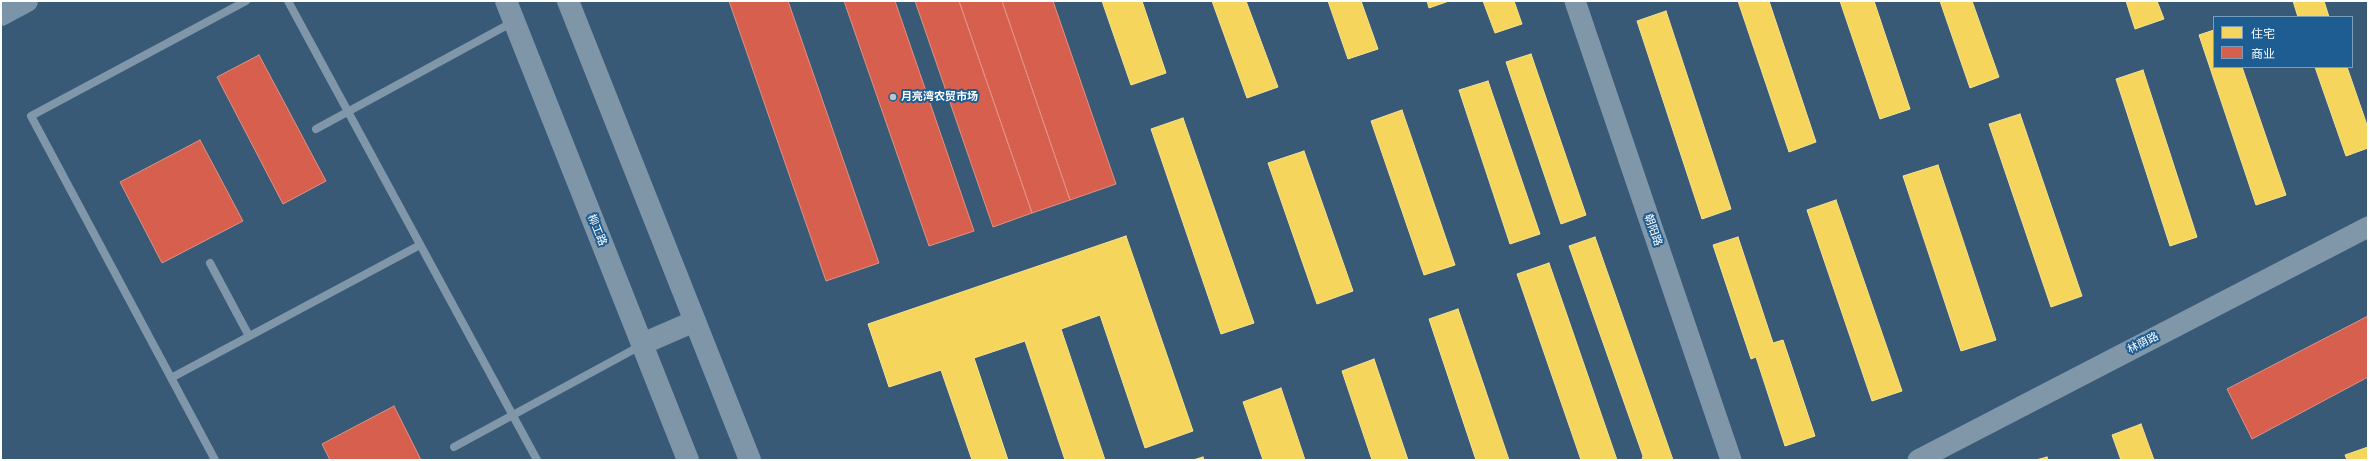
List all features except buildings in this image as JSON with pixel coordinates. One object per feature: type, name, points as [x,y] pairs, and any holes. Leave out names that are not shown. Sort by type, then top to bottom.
[{"type":"main road","points":[[1,15],[27,1]]},
{"type":"main road","name":"柳工路","points":[[506,1],[688,460]]},
{"type":"main road","points":[[568,1],[750,460]]},
{"type":"main road","points":[[642,344],[695,321]]},
{"type":"street","name":"朝阳路","points":[[1575,1],[1731,460]]},
{"type":"street","name":"林荫路","points":[[1918,460],[2368,227]]},
{"type":"lane","points":[[215,460],[30,116],[246,1]]},
{"type":"lane","points":[[288,1],[536,460]]},
{"type":"lane","points":[[316,129],[514,21]]},
{"type":"lane","points":[[170,378],[420,245]]},
{"type":"lane","points":[[210,263],[249,336]]},
{"type":"lane","points":[[454,447],[642,344]]},
{"type":"place","name":"月亮湾农贸市场","points":[[893,97]]}]
